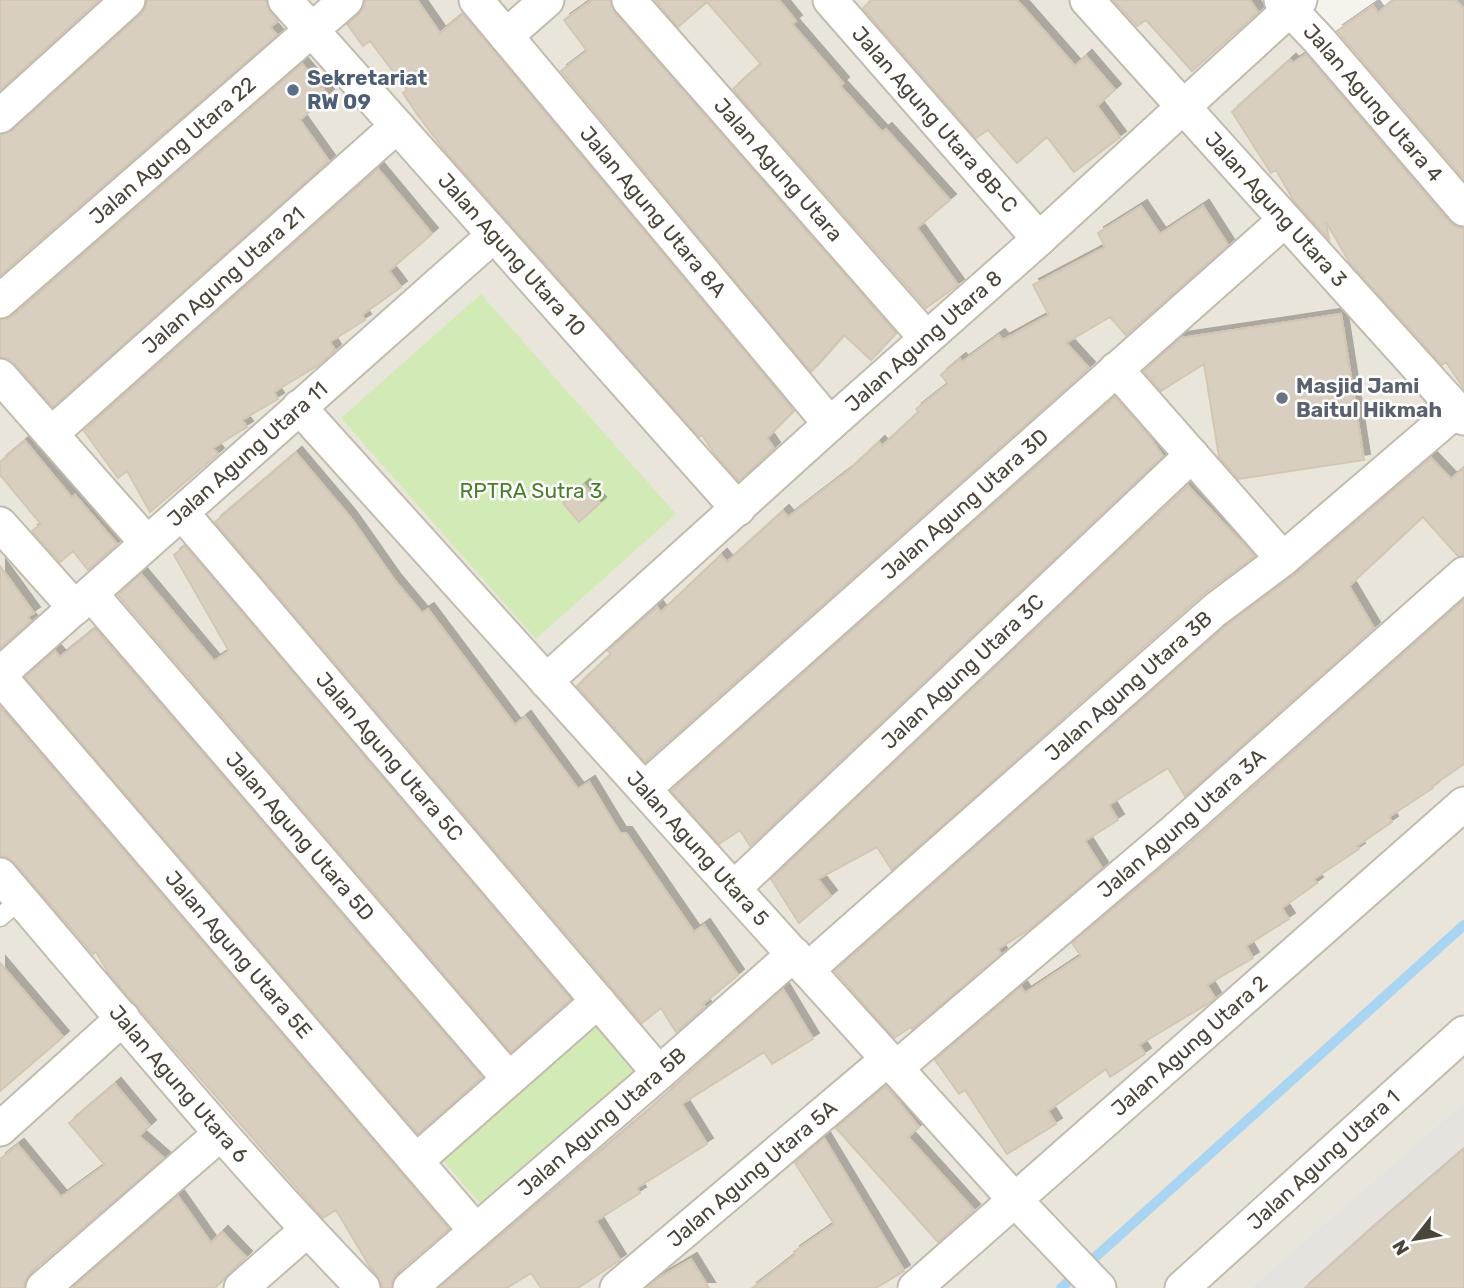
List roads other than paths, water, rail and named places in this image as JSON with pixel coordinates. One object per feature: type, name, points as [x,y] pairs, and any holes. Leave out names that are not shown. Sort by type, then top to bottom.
[{"type":"street","points":[[0,116],[128,0]]},
{"type":"street","name":"Jalan Agung Utara 10","points":[[285,0],[738,509]]},
{"type":"street","name":"Jalan Agung Utara 22","points":[[0,301],[346,0]]},
{"type":"street","name":"Jalan Agung Utara 8A","points":[[476,0],[830,424]]},
{"type":"street","points":[[506,36],[547,0]]},
{"type":"street","name":"Jalan Agung Utara","points":[[629,0],[926,338]]},
{"type":"street","name":"Jalan Agung Utara 8B-C","points":[[830,0],[1039,239]]},
{"type":"street","name":"Jalan Agung Utara 3","points":[[1087,0],[1460,414]]},
{"type":"street","name":"Jalan Agung Utara 8","points":[[546,681],[1039,239],[1290,3]]},
{"type":"street","name":"Jalan Agung Utara 4","points":[[1290,3],[1464,209]]},
{"type":"street","name":"Jalan Agung Utara 21","points":[[51,434],[397,126]]},
{"type":"street","name":"Jalan Agung Utara 3D","points":[[645,789],[1285,220]]},
{"type":"street","name":"Jalan Agung Utara 11","points":[[0,676],[494,234]]},
{"type":"street","points":[[1116,369],[1283,559]]},
{"type":"street","points":[[0,376],[147,543]]},
{"type":"street","name":"Jalan Agung Utara 5","points":[[299,407],[1015,1200],[1099,1288]]},
{"type":"street","name":"Jalan Agung Utara 3B","points":[[800,962],[1215,610],[1283,559],[1460,414]]},
{"type":"street","name":"Jalan Agung Utara 3C","points":[[734,888],[1192,455]]},
{"type":"street","name":"Jalan Agung Utara 5C","points":[[182,513],[659,1073]]},
{"type":"street","name":"Jalan Agung Utara 5D","points":[[0,524],[83,601],[509,1079]]},
{"type":"street","name":"Jalan Agung Utara 3A","points":[[892,1063],[1171,834],[1464,574]]},
{"type":"street","name":"Jalan Agung Utara 5E","points":[[0,676],[476,1231]]},
{"type":"street","name":"Jalan Agung Utara 2","points":[[915,1288],[1464,804]]},
{"type":"street","name":"Jalan Agung Utara 6","points":[[7,897],[123,1018],[220,1134],[363,1288]]},
{"type":"street","name":"Jalan Agung Utara 5B","points":[[410,1288],[659,1073],[800,962]]},
{"type":"street","points":[[416,1161],[598,1001]]},
{"type":"street","points":[[0,1129],[123,1018]]},
{"type":"street","name":"Jalan Agung Utara 1","points":[[1182,1288],[1464,1033]]},
{"type":"street","name":"Jalan Agung Utara 5A","points":[[617,1288],[892,1063]]},
{"type":"street","points":[[43,1288],[220,1134]]},
{"type":"street","points":[[241,1288],[307,1230]]},
{"type":"waterway","points":[[1061,1288],[1464,925]]},
{"type":"place","name":"Sekretariat RW 09","points":[[293,90]]},
{"type":"place","name":"Masjid Jami Baitul Hikmah","points":[[1282,398]]},
{"type":"park label","name":"RPTRA Sutra 3","points":[[531,491]]}]
